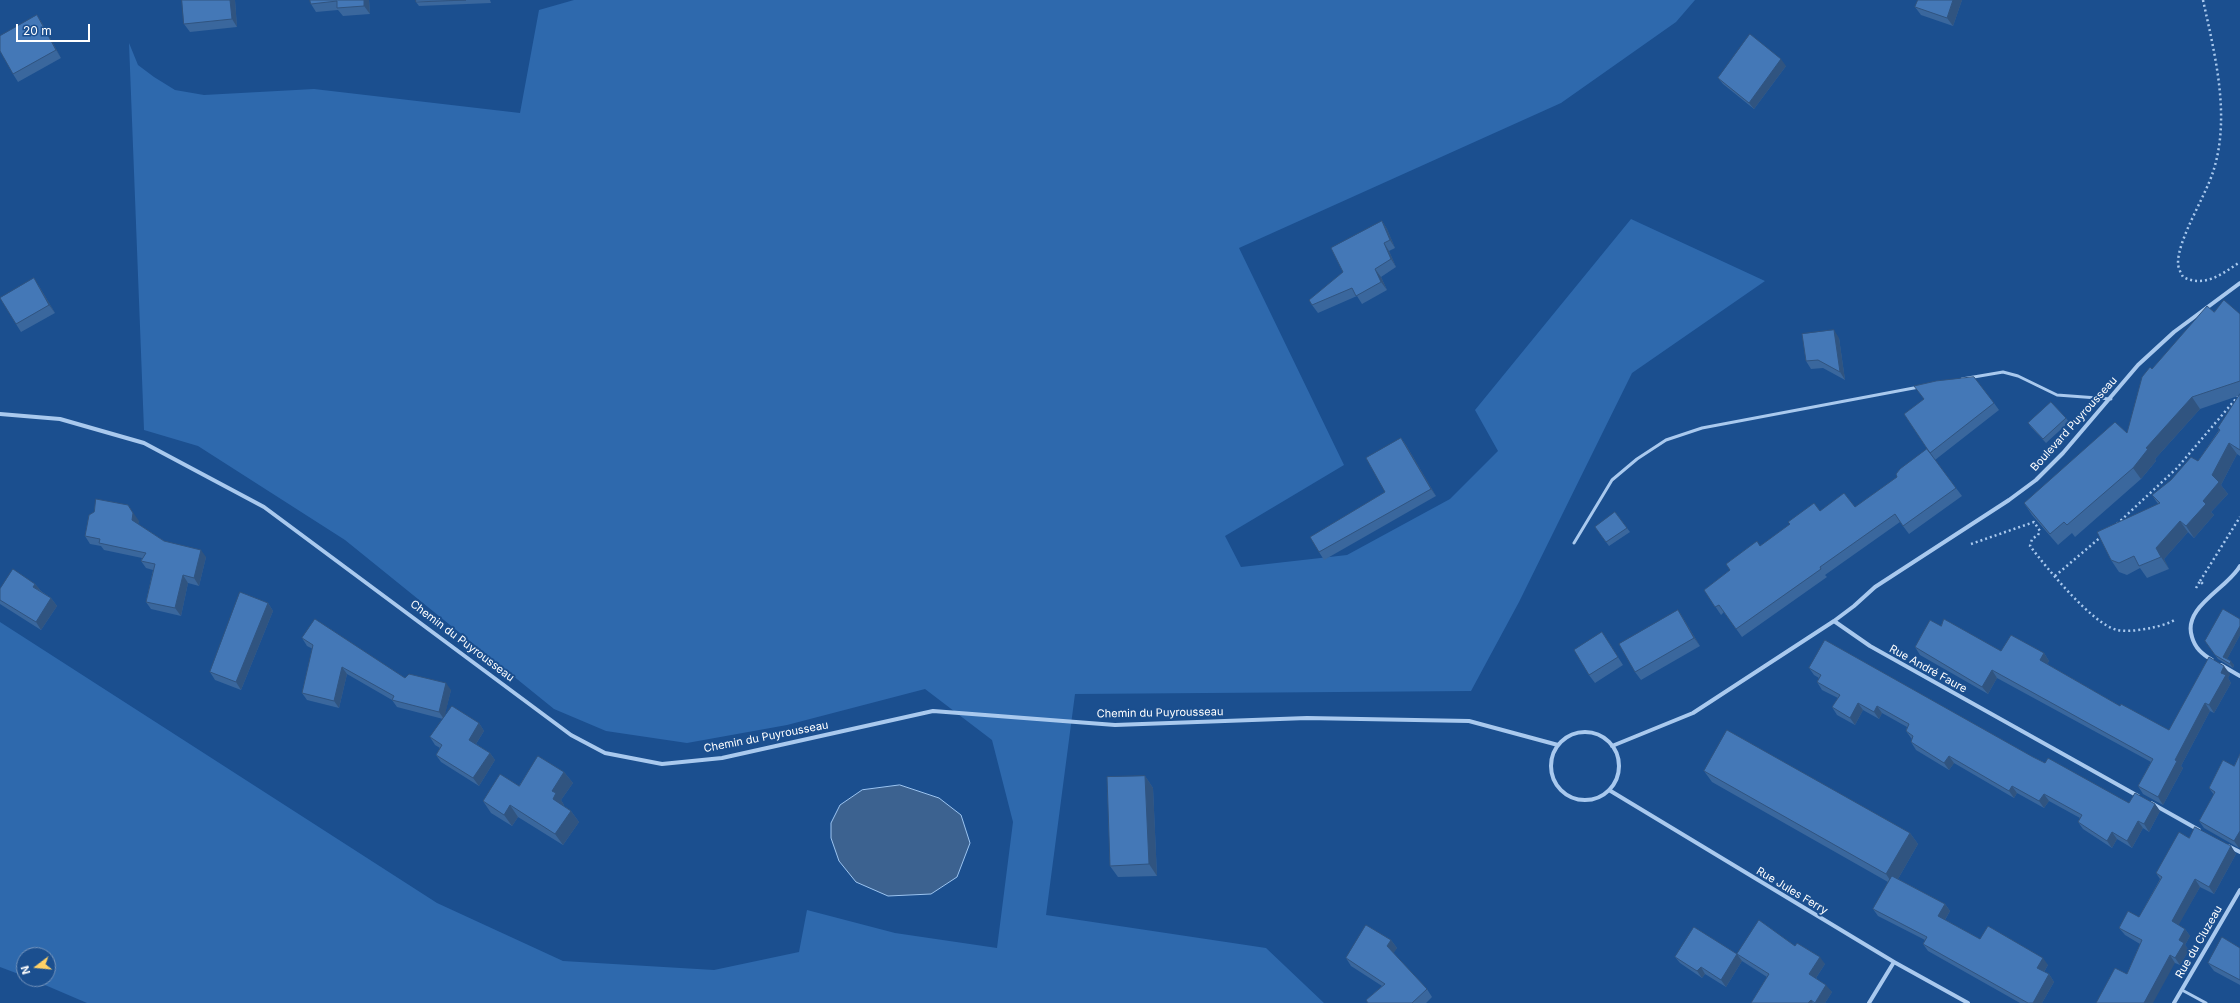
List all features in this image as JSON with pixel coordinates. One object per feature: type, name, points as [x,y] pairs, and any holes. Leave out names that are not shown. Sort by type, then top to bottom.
[{"type":"street","name":"Boulevard Puyrousseau","points":[[1834,621],[1854,606],[1875,587],[1956,535],[2036,480],[2064,453],[2111,399],[2138,365],[2174,332],[2240,283]]},
{"type":"street","name":"Chemin du Puyrousseau","points":[[0,414],[60,419],[144,443],[264,507],[572,735],[605,753],[662,764],[722,758],[933,711],[1115,725],[1307,718],[1469,721],[1558,745]]},
{"type":"street","points":[[2240,566],[2228,583],[2212,594],[2196,611],[2190,623],[2190,634],[2194,645],[2204,655],[2240,676]]},
{"type":"street","points":[[1612,746],[1693,713],[1834,621]]},
{"type":"street","name":"Rue André Faure","points":[[1834,621],[1870,646],[2142,798]]},
{"type":"street","points":[[1590,732],[1601,736],[1612,746],[1618,756],[1619,768],[1616,781],[1602,796],[1585,800],[1573,798],[1564,793],[1556,784],[1552,772],[1551,761],[1558,745],[1567,737],[1578,733],[1590,732]]},
{"type":"street","name":"Rue Jules Ferry","points":[[1609,790],[1894,962],[1968,1003]]},
{"type":"street","points":[[2149,802],[2205,833]]},
{"type":"street","points":[[2226,844],[2240,852]]},
{"type":"street","name":"Rue du Cluzeau","points":[[2174,1003],[2240,890]]},
{"type":"street","points":[[1869,1003],[1894,962]]},
{"type":"lane","points":[[1955,380],[2003,372],[2018,376],[2057,395],[2111,399]]},
{"type":"lane","points":[[1574,543],[1612,480],[1637,459],[1666,440],[1702,428],[1925,386]]},
{"type":"lane","points":[[2182,990],[2206,1003]]},
{"type":"path","points":[[2204,0],[2213,44],[2221,119],[2213,171],[2186,236],[2178,263],[2183,277],[2193,282],[2206,281],[2240,262]]},
{"type":"path","points":[[2115,525],[2177,468],[2240,394]]},
{"type":"path","points":[[2193,593],[2240,517]]},
{"type":"path","points":[[1956,535],[1962,547],[2034,522],[2040,531],[2038,535],[2032,539],[2030,546],[2055,576],[2100,622],[2116,630],[2143,629],[2174,620],[2178,617]]},
{"type":"path","points":[[2055,576],[2103,535]]},
{"type":"path","points":[[2200,581],[2212,594]]},
{"type":"shaded area","points":[[574,0],[1695,0],[1676,22],[1561,103],[1239,248],[1344,465],[1225,536],[1241,567],[1347,555],[1450,499],[1498,451],[1475,410],[1631,219],[1765,281],[1632,373],[1519,602],[1471,691],[1075,694],[1046,915],[1266,948],[1324,1003],[87,1003],[50,987],[56,987],[56,947],[16,947],[16,973],[0,967],[0,622],[437,903],[563,961],[714,970],[799,952],[807,910],[895,933],[997,948],[1013,822],[992,740],[925,689],[787,725],[687,743],[606,731],[554,709],[345,540],[198,446],[144,430],[129,43],[138,65],[175,90],[204,95],[314,89],[520,113],[539,10]]},
{"type":"shaded area","points":[[900,785],[939,798],[961,815],[970,843],[957,877],[931,894],[888,896],[856,882],[839,861],[831,838],[831,823],[840,805],[862,790]]},
{"type":"building","points":[[182,0],[230,0],[232,19],[184,24]]},
{"type":"building","points":[[310,0],[364,0],[364,6],[337,8],[337,1],[311,4]]},
{"type":"building","points":[[416,0],[466,0],[416,2]]},
{"type":"building","points":[[1918,0],[1953,0],[1947,18],[1915,7]]},
{"type":"building","points":[[37,15],[56,50],[13,74],[0,51],[0,36]]},
{"type":"building","points":[[1750,34],[1781,59],[1749,103],[1718,78]]},
{"type":"building","points":[[1382,221],[1390,240],[1384,243],[1391,259],[1375,269],[1381,282],[1356,296],[1352,288],[1312,305],[1309,300],[1343,272],[1331,248]]},
{"type":"building","points":[[34,278],[49,305],[16,324],[0,298]]},
{"type":"building","points":[[2224,300],[2240,314],[2240,381],[2192,397],[2146,448],[2148,449],[2133,468],[2067,525],[2064,522],[2050,534],[2024,503],[2115,422],[2127,433],[2142,377],[2150,367],[2152,369],[2207,306],[2214,312]]},
{"type":"building","points":[[1834,330],[1840,372],[1818,360],[1806,361],[1802,334]]},
{"type":"building","points":[[1974,377],[1994,403],[1930,453],[1904,414],[1924,399],[1914,386],[1936,381]]},
{"type":"building","points":[[2240,394],[2240,450],[2229,443],[2212,475],[2219,482],[2203,501],[2206,504],[2186,526],[2180,521],[2156,548],[2161,557],[2139,566],[2134,556],[2119,563],[2111,560],[2097,532],[2160,503],[2152,495],[2171,480],[2191,457],[2198,461],[2220,430],[2218,428]]},
{"type":"building","points":[[2051,402],[2066,418],[2043,439],[2028,423]]},
{"type":"building","points":[[1401,438],[1431,489],[1319,552],[1310,537],[1385,492],[1366,458]]},
{"type":"building","points":[[1927,449],[1956,488],[1903,526],[1895,514],[1736,629],[1719,605],[1715,607],[1704,590],[1730,570],[1726,564],[1757,541],[1760,546],[1790,524],[1788,522],[1814,503],[1820,511],[1844,493],[1855,507],[1897,477],[1896,474],[1900,469]]},
{"type":"building","points":[[96,499],[128,505],[133,513],[132,520],[164,541],[201,550],[194,578],[183,575],[175,608],[146,602],[155,564],[141,561],[146,553],[99,543],[100,539],[85,536],[89,515],[94,512]]},
{"type":"building","points":[[1615,512],[1627,528],[1606,542],[1595,527]]},
{"type":"building","points":[[13,569],[35,584],[33,587],[51,598],[36,622],[0,600],[0,589]]},
{"type":"building","points":[[240,592],[268,603],[236,682],[210,672]]},
{"type":"building","points":[[2223,609],[2240,619],[2240,626],[2223,657],[2231,661],[2230,664],[2215,655],[2205,641]]},
{"type":"building","points":[[1678,610],[1694,638],[1635,672],[1619,644]]},
{"type":"building","points":[[315,619],[405,678],[409,674],[446,683],[439,712],[392,700],[394,696],[342,667],[334,701],[302,693],[313,645],[302,638]]},
{"type":"building","points":[[1944,619],[2001,651],[2011,635],[2044,653],[2040,660],[2120,706],[2121,704],[2169,730],[2209,657],[2224,666],[2221,673],[2226,675],[2209,705],[2205,703],[2175,760],[2177,761],[2158,797],[2138,786],[2153,759],[1992,670],[1982,687],[1915,647],[1930,620],[1941,626]]},
{"type":"building","points":[[1602,632],[1618,657],[1589,675],[1574,650]]},
{"type":"building","points":[[1825,640],[2045,763],[2048,758],[2129,803],[2135,793],[2155,804],[2144,824],[2138,821],[2127,841],[2112,832],[2107,841],[2078,822],[2082,815],[2044,794],[2039,801],[2012,786],[2009,791],[1949,756],[1944,763],[1911,742],[1913,736],[1906,731],[1909,724],[1877,706],[1874,712],[1858,703],[1850,718],[1832,707],[1840,695],[1817,682],[1821,675],[1809,668]]},
{"type":"building","points":[[452,706],[479,723],[469,740],[490,753],[473,778],[436,755],[442,745],[430,737]]},
{"type":"building","points":[[1727,730],[1910,833],[1886,874],[1704,771]]},
{"type":"building","points":[[2240,754],[2240,831],[2234,841],[2199,821],[2215,792],[2209,788],[2223,760],[2234,766]]},
{"type":"building","points":[[538,756],[564,772],[552,791],[556,793],[553,799],[571,811],[555,834],[510,805],[504,815],[483,801],[500,774],[519,786]]},
{"type":"building","points":[[1145,776],[1149,864],[1110,866],[1107,777]]},
{"type":"building","points":[[2195,827],[2231,846],[2209,887],[2195,879],[2172,921],[2185,929],[2179,940],[2184,943],[2175,958],[2170,955],[2144,1003],[2096,1003],[2115,968],[2127,974],[2142,940],[2119,928],[2128,911],[2139,917],[2162,877],[2156,873],[2179,832],[2189,838]]},
{"type":"building","points":[[1892,876],[1945,904],[1938,916],[1980,939],[1988,926],[2043,958],[2037,968],[2049,974],[2033,1003],[2028,1003],[1923,944],[1927,937],[1873,909]]},
{"type":"building","points":[[1759,920],[1795,946],[1797,943],[1820,957],[1809,974],[1826,985],[1815,1003],[1811,1000],[1808,1003],[1751,1003],[1769,974],[1737,954]]},
{"type":"building","points":[[1366,925],[1391,940],[1387,946],[1427,989],[1412,1003],[1368,1003],[1366,1000],[1385,984],[1346,958]]},
{"type":"building","points":[[1694,927],[1737,954],[1721,980],[1701,967],[1697,971],[1675,957]]},
{"type":"building","points":[[2222,937],[2240,948],[2240,980],[2208,963]]}]
